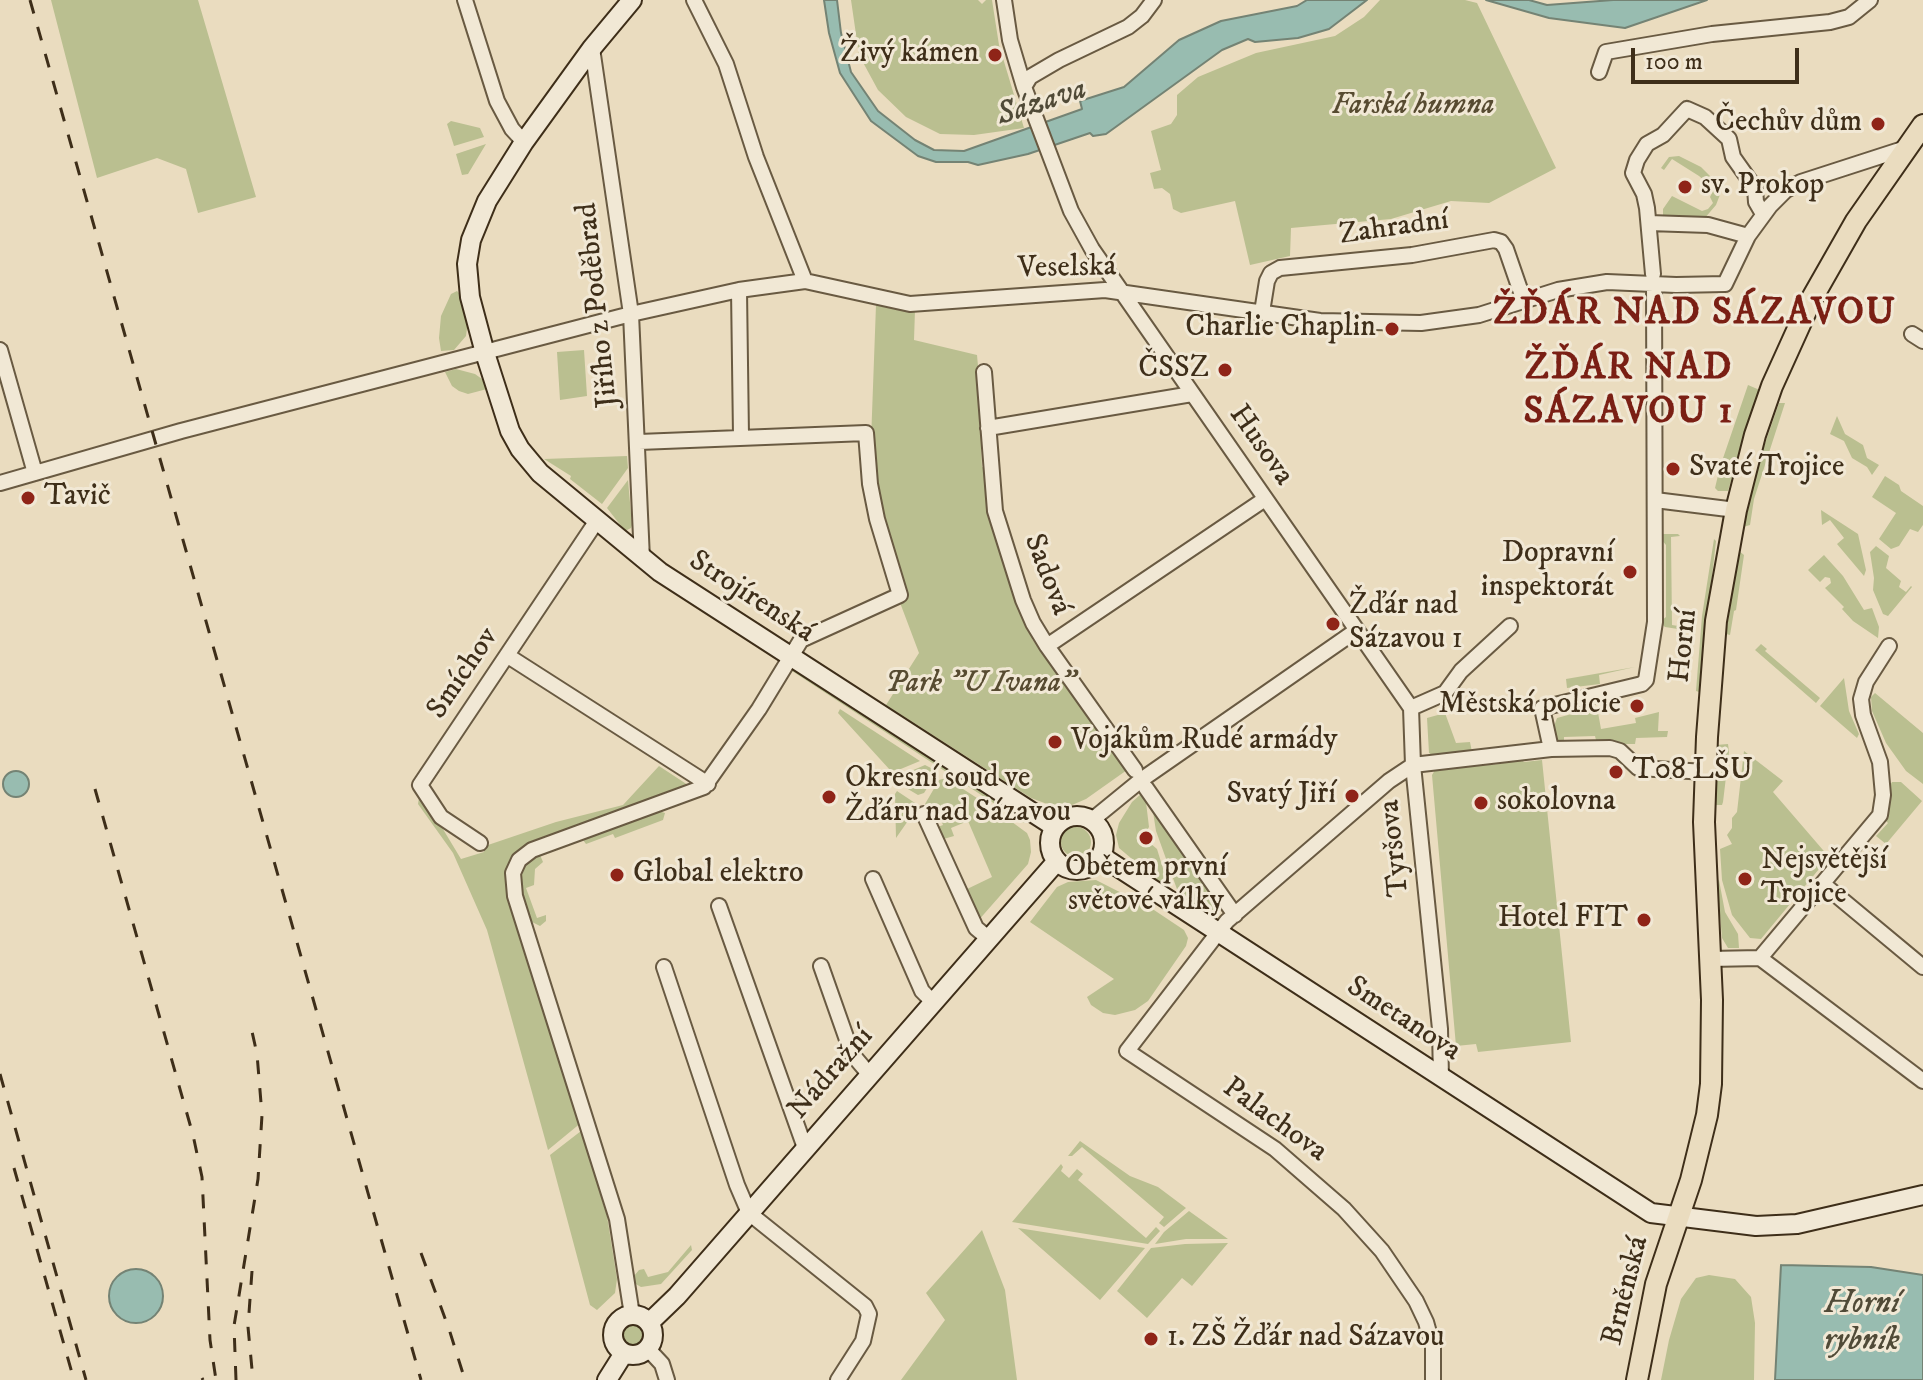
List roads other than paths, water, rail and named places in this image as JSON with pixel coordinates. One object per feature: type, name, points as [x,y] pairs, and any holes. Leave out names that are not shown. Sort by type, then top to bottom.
[{"type":"main road","name":"Horní","points":[[1679,1218],[1704,1126],[1711,1084],[1704,822],[1706,772],[1716,621],[1736,510],[1755,435],[1789,344],[1840,246],[1923,125]]},
{"type":"main road","name":"Brněnská","points":[[1637,1380],[1656,1284],[1679,1218]]},
{"type":"street","points":[[465,0],[497,101],[512,129],[524,142]]},
{"type":"street","name":"Strojírenská","points":[[632,0],[592,48],[524,142],[487,201],[471,240],[467,282],[510,431],[540,473],[642,559],[1055,827]]},
{"type":"street","points":[[694,0],[726,64],[756,157],[805,281]]},
{"type":"street","name":"Husova","points":[[1004,0],[1010,40],[1026,91],[1071,211],[1120,292],[1357,630]]},
{"type":"street","points":[[1026,91],[1030,77],[1128,27],[1142,16],[1154,0]]},
{"type":"street","points":[[1599,72],[1606,52],[1712,34],[1830,22],[1849,17],[1870,0]]},
{"type":"street","name":"Jiřího z Poděbrad","points":[[592,48],[631,314],[642,559]]},
{"type":"street","points":[[1551,749],[1542,708],[1642,684],[1646,680],[1654,631],[1654,278],[1644,194],[1633,173],[1637,160],[1647,144],[1663,135],[1687,109],[1705,117],[1729,139],[1733,157],[1755,188],[1756,202],[1763,214]]},
{"type":"street","points":[[1649,223],[1708,225],[1748,236],[1763,214],[1786,190],[1801,182],[1906,148]]},
{"type":"street","name":"Veselská","points":[[485,353],[631,314],[739,290],[805,281],[910,304],[1105,290],[1320,321],[1421,323],[1479,315],[1558,290],[1607,282],[1654,278],[1676,285],[1725,284],[1748,236]]},
{"type":"street","name":"Zahradní","points":[[1262,312],[1267,281],[1271,273],[1280,268],[1412,255],[1494,240],[1501,242],[1506,249],[1524,301]]},
{"type":"street","points":[[739,290],[741,436]]},
{"type":"street","points":[[0,350],[35,473]]},
{"type":"street","points":[[0,483],[196,427],[485,353]]},
{"type":"street","name":"Sadová","points":[[984,372],[995,511],[1023,600],[1047,646],[1135,770]]},
{"type":"street","points":[[988,428],[1192,394]]},
{"type":"street","points":[[639,442],[866,433],[870,484],[877,519],[900,595],[801,640],[708,784],[532,850],[519,860],[513,873],[515,896],[617,1219],[640,1319],[654,1336],[648,1349],[637,1355],[624,1353],[616,1344],[614,1329],[621,1319],[640,1319]]},
{"type":"street","points":[[1047,646],[1265,499]]},
{"type":"street","points":[[1655,500],[1736,510]]},
{"type":"street","name":"Smíchov","points":[[480,843],[441,817],[420,785],[596,522]]},
{"type":"street","points":[[1092,820],[1141,780],[1357,630],[1411,708],[1445,693],[1461,671],[1510,626]]},
{"type":"street","points":[[1760,958],[1880,815],[1883,795],[1880,762],[1863,715],[1861,699],[1866,682],[1889,646]]},
{"type":"street","points":[[508,656],[708,784]]},
{"type":"street","name":"Tyršova","points":[[1411,708],[1413,765],[1440,1029],[1441,1078]]},
{"type":"street","points":[[1217,932],[1389,781],[1413,765],[1551,749],[1610,748],[1620,751],[1638,768],[1706,772]]},
{"type":"street","points":[[1146,788],[1235,915]]},
{"type":"street","points":[[924,814],[976,928],[988,938]]},
{"type":"street","points":[[1072,816],[1092,820],[1104,840],[1101,856],[1094,864],[1080,870],[1065,867],[1057,861],[1050,842],[1055,827],[1072,816]]},
{"type":"street","name":"Smetanova","points":[[1101,856],[1644,1210],[1679,1218],[1756,1226],[1797,1224],[1923,1195]]},
{"type":"street","name":"Nádražní","points":[[640,1319],[677,1296],[1057,861]]},
{"type":"street","points":[[873,879],[922,991],[932,1001]]},
{"type":"street","points":[[1823,884],[1923,967]]},
{"type":"street","points":[[719,906],[805,1148]]},
{"type":"street","name":"Palachova","points":[[1217,932],[1127,1051],[1275,1149],[1344,1209],[1382,1251],[1416,1301],[1433,1347],[1433,1380]]},
{"type":"street","points":[[1710,959],[1760,958],[1923,1081]]},
{"type":"street","points":[[821,966],[852,1054],[869,1074]]},
{"type":"street","points":[[664,967],[749,1213],[865,1306],[868,1322],[863,1341],[838,1380]]},
{"type":"street","points":[[648,1349],[662,1364],[667,1380]]},
{"type":"street","points":[[607,1380],[624,1353]]},
{"type":"water","points":[[824,0],[837,0],[851,72],[878,111],[915,140],[934,150],[964,151],[1082,109],[1080,101],[1124,87],[1179,40],[1221,21],[1297,6],[1307,0],[1367,0],[1329,29],[1298,38],[1255,42],[1248,39],[1222,50],[1106,134],[1093,136],[1090,133],[1028,154],[978,165],[936,162],[918,156],[871,121],[840,73]]},
{"type":"water","points":[[1486,0],[1529,0],[1547,5],[1613,0],[1707,0],[1625,28],[1549,18]]},
{"type":"water","points":[[16,771],[25,775],[29,784],[25,793],[16,797],[7,793],[3,784],[7,775]]},
{"type":"water","name":"Horní rybník","points":[[1781,1265],[1871,1267],[1923,1275],[1923,1380],[1775,1380]]},
{"type":"water","points":[[136,1269],[155,1277],[163,1296],[155,1315],[136,1323],[117,1315],[109,1296],[117,1277]]},
{"type":"railway","points":[[30,0],[421,1380]]},
{"type":"railway","points":[[95,789],[193,1135],[202,1177],[210,1340],[216,1380]]},
{"type":"railway","points":[[236,1380],[234,1326],[258,1179],[262,1115],[257,1054],[251,1027]]},
{"type":"railway","points":[[0,1074],[86,1380]]},
{"type":"railway","points":[[14,1168],[74,1380]]},
{"type":"railway","points":[[421,1253],[465,1380]]},
{"type":"railway","points":[[252,1271],[248,1327],[253,1380]]},
{"type":"place","name":"Živý kámen","points":[[995,55]]},
{"type":"place","name":"Čechův dům","points":[[1878,124]]},
{"type":"place","name":"sv. Prokop","points":[[1685,187]]},
{"type":"place","name":"Charlie Chaplin","points":[[1392,329]]},
{"type":"place","name":"ČSSZ","points":[[1225,370]]},
{"type":"place","name":"Svaté Trojice","points":[[1673,469]]},
{"type":"place","name":"Tavič","points":[[28,498]]},
{"type":"place","name":"Dopravní inspektorát","points":[[1630,572]]},
{"type":"place","name":"Žďár nad Sázavou 1","points":[[1333,624]]},
{"type":"place","name":"Městská policie","points":[[1637,706]]},
{"type":"place","name":"Vojákům Rudé armády","points":[[1055,742]]},
{"type":"place","name":"T08 LŠU","points":[[1616,772]]},
{"type":"place","name":"Svatý Jiří","points":[[1352,796]]},
{"type":"place","name":"Okresní soud ve Žďáru nad Sázavou","points":[[829,797]]},
{"type":"place","name":"sokolovna","points":[[1481,803]]},
{"type":"place","name":"Obětem první světové války","points":[[1146,838]]},
{"type":"place","name":"Global elektro","points":[[617,875]]},
{"type":"place","name":"Nejsvětější Trojice","points":[[1745,879]]},
{"type":"place","name":"Hotel FIT","points":[[1644,920]]},
{"type":"place","name":"1. ZŠ Žďár nad Sázavou","points":[[1151,1339]]},
{"type":"district","name":"ŽĎÁR NAD SÁZAVOU","points":[[1695,315]]},
{"type":"district","name":"ŽĎÁR NAD SÁZAVOU 1","points":[[1629,392]]},
{"type":"water label","name":"Sázava","points":[[1042,104]]},
{"type":"park label","name":"Farská humna","points":[[1413,107]]},
{"type":"park label","name":"Park \"U Ivana\"","points":[[980,685]]}]
